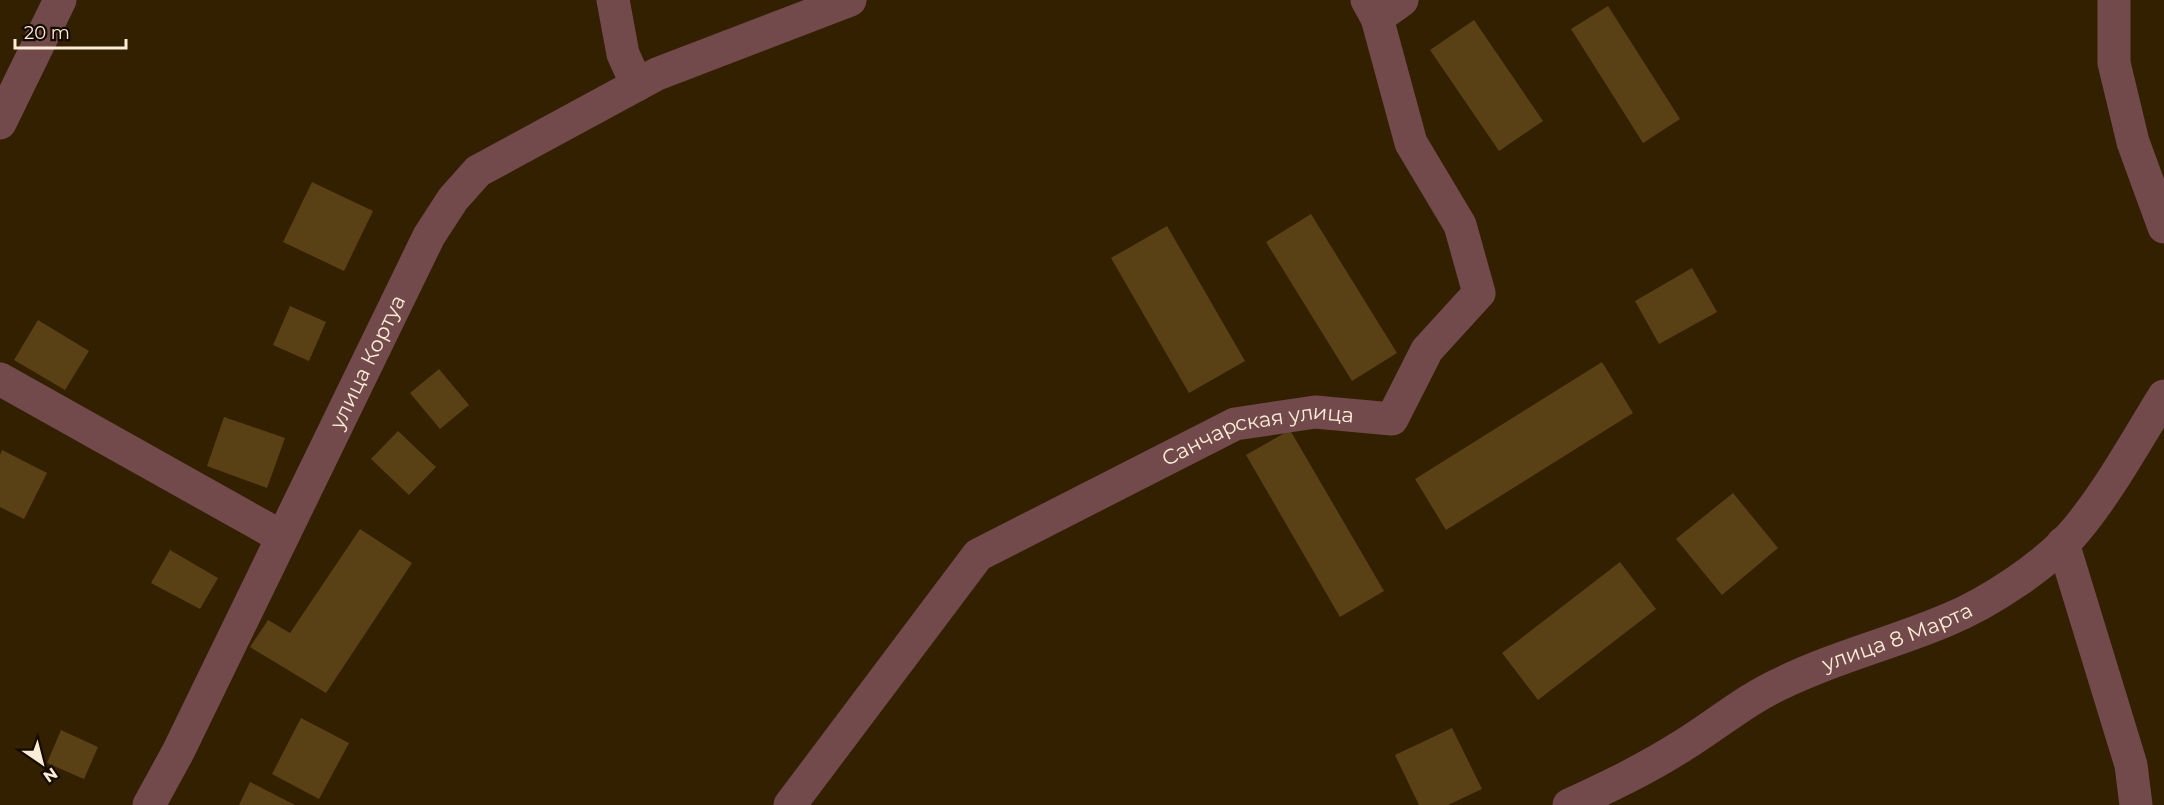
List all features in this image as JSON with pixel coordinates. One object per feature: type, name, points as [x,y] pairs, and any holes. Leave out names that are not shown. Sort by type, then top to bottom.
[{"type":"street","points":[[0,123],[60,0]]},
{"type":"street","points":[[613,0],[623,54],[637,86]]},
{"type":"street","name":"улица Кортуа","points":[[148,805],[178,752],[429,236],[453,199],[478,171],[657,75],[850,0]]},
{"type":"street","points":[[2114,0],[2114,63],[2133,142],[2164,227]]},
{"type":"street","name":"Санчарская улица","points":[[790,805],[978,555],[1234,424],[1315,412],[1392,419],[1427,350],[1479,293],[1460,225],[1411,143],[1382,6]]},
{"type":"street","points":[[0,380],[282,537]]},
{"type":"street","name":"улица 8 Марта","points":[[1569,805],[1627,778],[1682,746],[1780,683],[1838,659],[1949,620],[1984,601],[2043,561],[2075,531],[2095,506],[2164,396]]},
{"type":"street","points":[[2063,543],[2131,765],[2136,805]]},
{"type":"building","points":[[1608,6],[1680,119],[1643,143],[1571,29]]},
{"type":"building","points":[[1474,20],[1543,121],[1499,151],[1430,50]]},
{"type":"building","points":[[312,182],[373,211],[344,271],[283,242]]},
{"type":"building","points":[[1311,214],[1397,353],[1352,381],[1266,242]]},
{"type":"building","points":[[1167,226],[1245,361],[1189,393],[1111,258]]},
{"type":"building","points":[[1692,268],[1717,312],[1659,344],[1635,301]]},
{"type":"building","points":[[290,306],[326,322],[309,361],[273,345]]},
{"type":"building","points":[[38,320],[89,351],[65,390],[14,360]]},
{"type":"building","points":[[1602,362],[1633,413],[1446,530],[1415,479]]},
{"type":"building","points":[[439,369],[469,405],[440,429],[410,393]]},
{"type":"building","points":[[224,417],[285,438],[267,488],[207,466]]},
{"type":"building","points":[[1290,430],[1384,591],[1340,617],[1246,455]]},
{"type":"building","points":[[398,431],[436,467],[409,495],[371,459]]},
{"type":"building","points":[[2,450],[47,473],[24,519],[0,507],[0,455]]},
{"type":"building","points":[[1733,493],[1778,548],[1722,595],[1676,539]]},
{"type":"building","points":[[360,529],[412,563],[326,693],[250,647],[268,620],[290,633]]},
{"type":"building","points":[[170,550],[218,578],[200,609],[151,583]]},
{"type":"building","points":[[1620,562],[1656,609],[1538,700],[1502,653]]},
{"type":"building","points":[[301,718],[349,743],[319,799],[272,774]]},
{"type":"building","points":[[1452,728],[1482,789],[1448,805],[1419,805],[1395,755]]},
{"type":"building","points":[[61,730],[98,747],[84,779],[47,763]]},
{"type":"building","points":[[250,782],[295,805],[239,805]]}]
